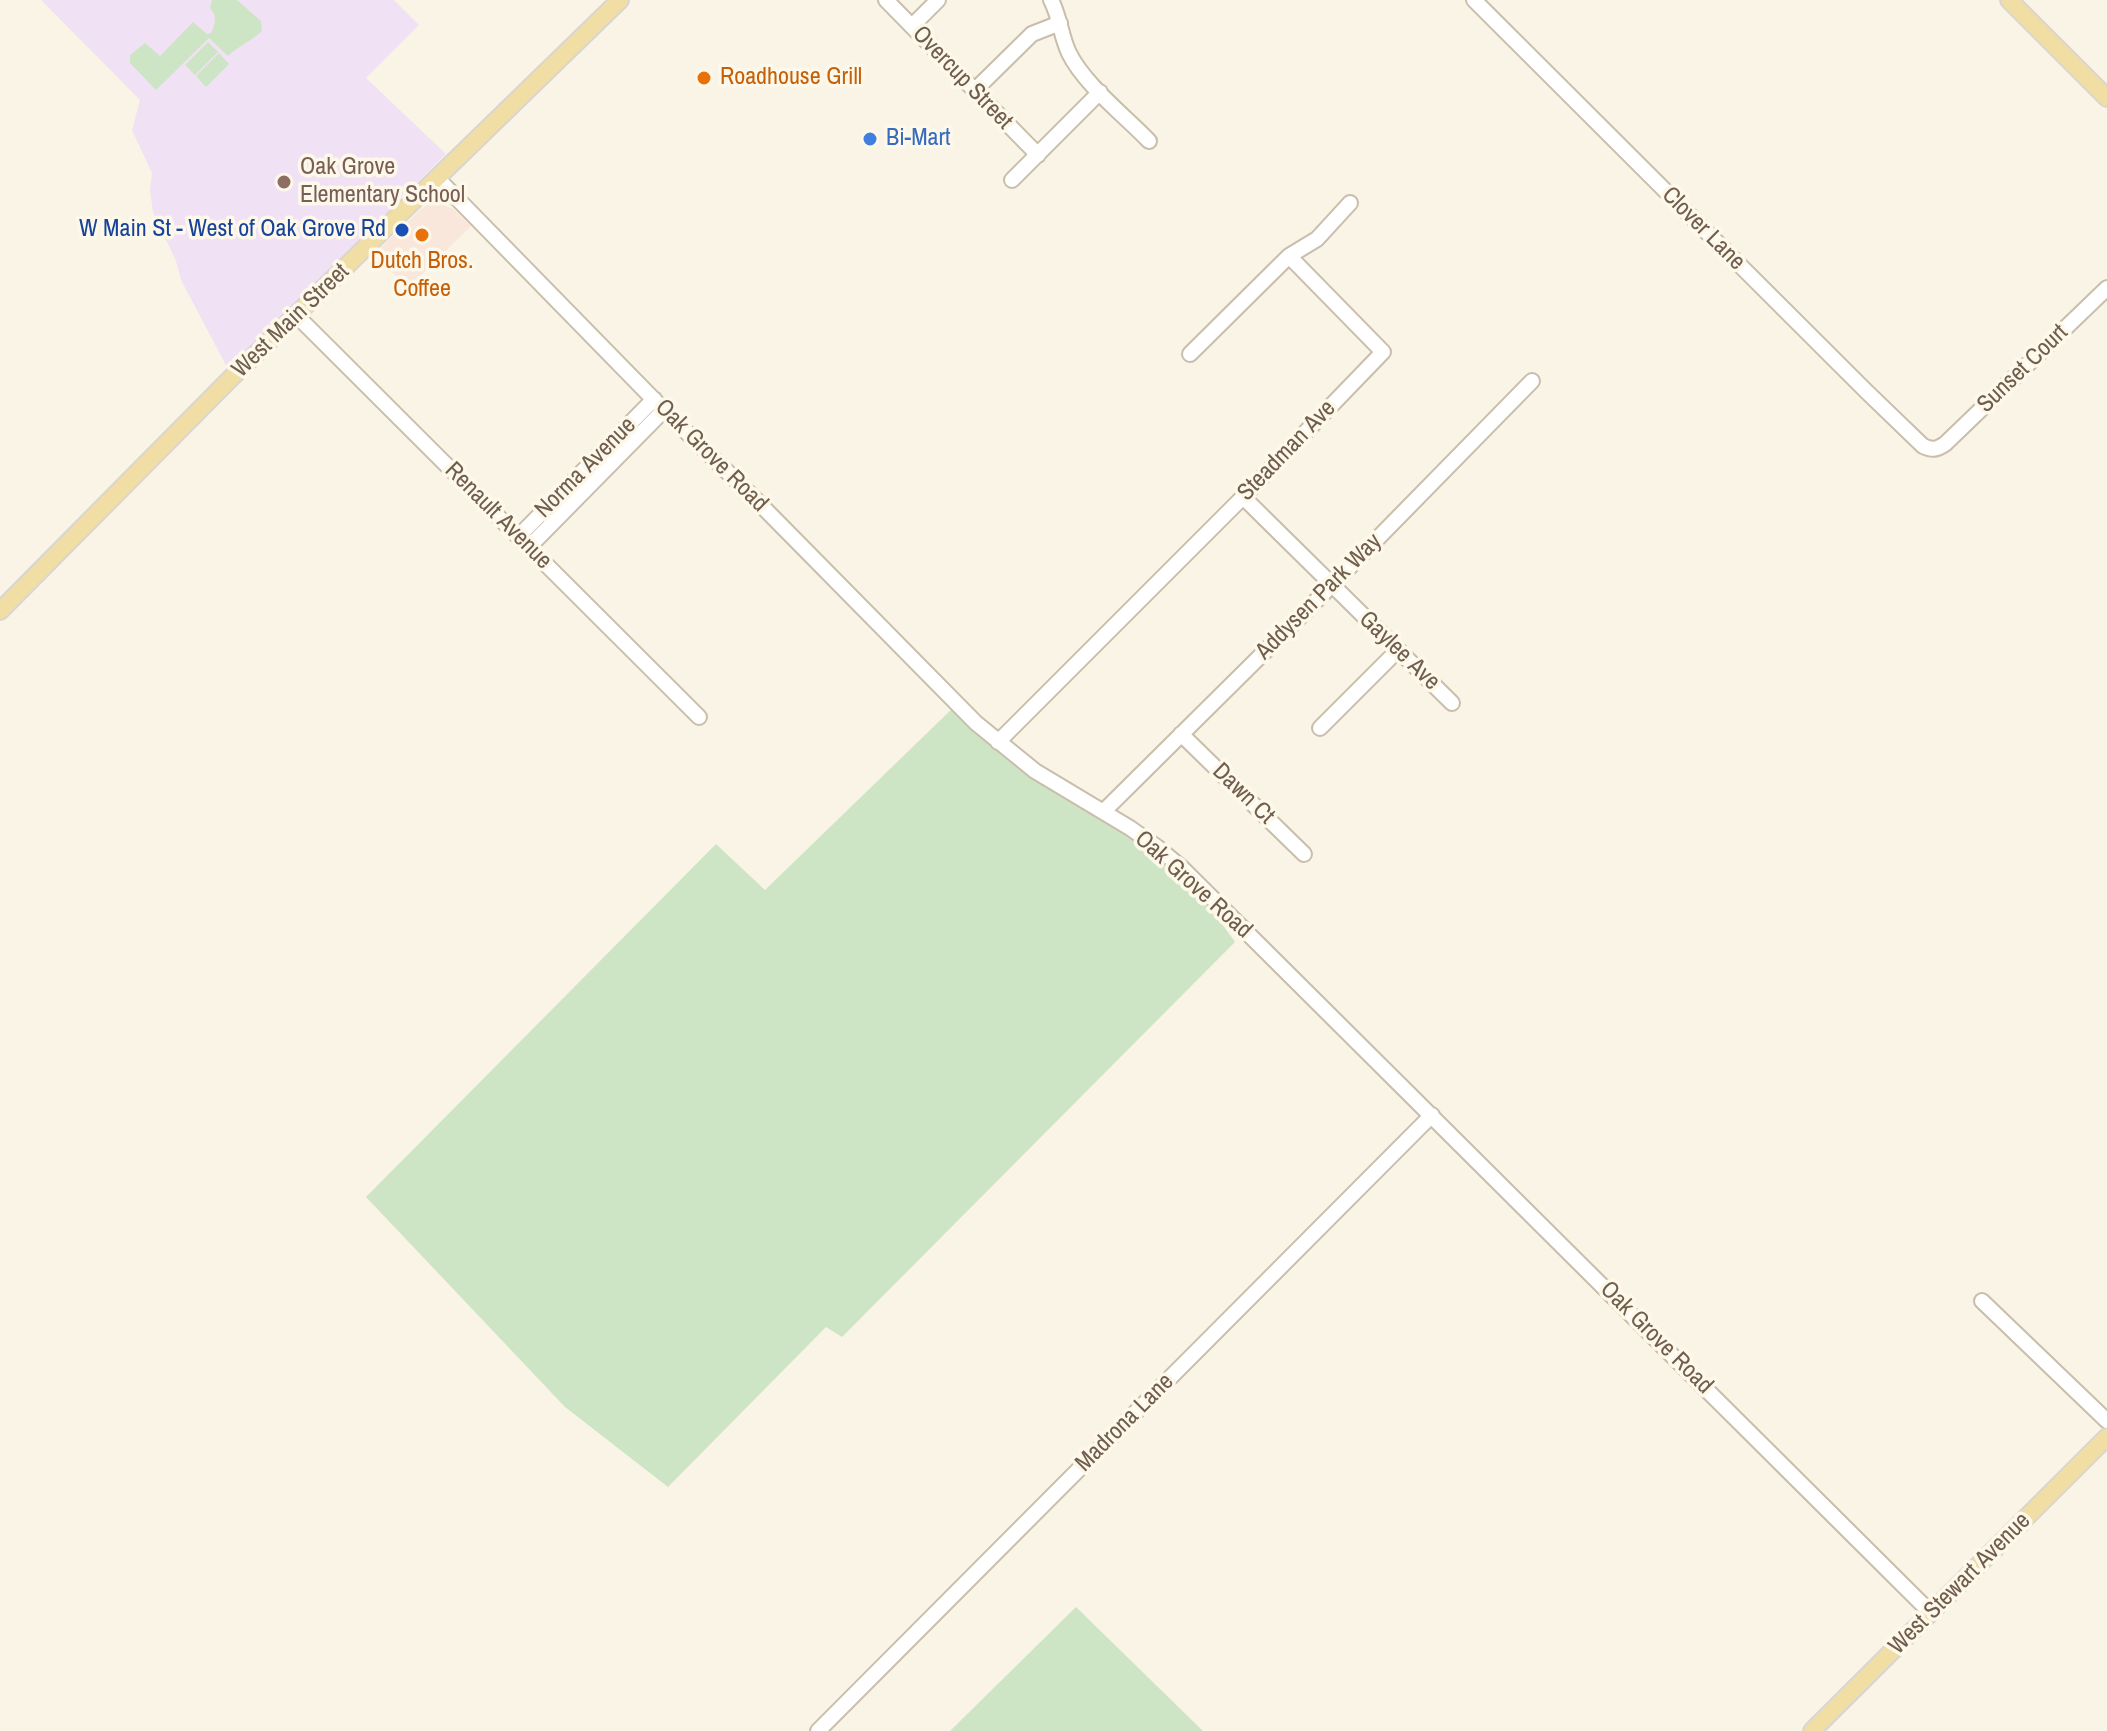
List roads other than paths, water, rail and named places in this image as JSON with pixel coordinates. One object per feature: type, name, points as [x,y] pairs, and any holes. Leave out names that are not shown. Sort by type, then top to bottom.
[{"type":"main road","name":"West Main Street","points":[[0,611],[229,380],[620,0]]},
{"type":"main road","points":[[2009,0],[2107,98]]},
{"type":"main road","name":"West Stewart Avenue","points":[[1812,1731],[2107,1437]]},
{"type":"street","name":"Overcup Street","points":[[886,0],[1038,155]]},
{"type":"street","points":[[912,26],[938,0]]},
{"type":"street","points":[[1051,0],[1069,53],[1085,77],[1149,141]]},
{"type":"street","name":"Clover Lane","points":[[1474,0],[1897,422],[1923,446],[1937,449]]},
{"type":"street","points":[[974,91],[1032,34],[1060,23]]},
{"type":"street","points":[[1012,180],[1100,92]]},
{"type":"street","name":"Oak Grove Road","points":[[438,179],[976,723],[1035,771],[1104,811],[1182,868],[1931,1613]]},
{"type":"street","points":[[1190,354],[1289,256],[1317,239],[1350,203]]},
{"type":"street","name":"Steadman Ave","points":[[998,742],[1383,352],[1289,256]]},
{"type":"street","name":"Sunset Court","points":[[1937,449],[2107,288]]},
{"type":"street","name":"Renault Avenue","points":[[297,316],[699,717]]},
{"type":"street","name":"Addysen Park Way","points":[[1104,811],[1532,381]]},
{"type":"street","name":"Norma Avenue","points":[[524,542],[659,405]]},
{"type":"street","name":"Gaylee Ave","points":[[1243,497],[1452,703]]},
{"type":"street","points":[[1320,728],[1398,650]]},
{"type":"street","name":"Dawn Ct","points":[[1181,734],[1304,854]]},
{"type":"street","name":"Madrona Lane","points":[[818,1731],[1432,1115]]},
{"type":"street","points":[[1982,1301],[2107,1421]]},
{"type":"place","name":"Roadhouse Grill","points":[[704,78]]},
{"type":"place","name":"Bi-Mart","points":[[870,139]]},
{"type":"place","name":"Oak Grove Elementary School","points":[[284,182]]},
{"type":"place","name":"W Main St - West of Oak Grove Rd","points":[[402,230]]},
{"type":"place","name":"Dutch Bros. Coffee","points":[[422,235]]}]
